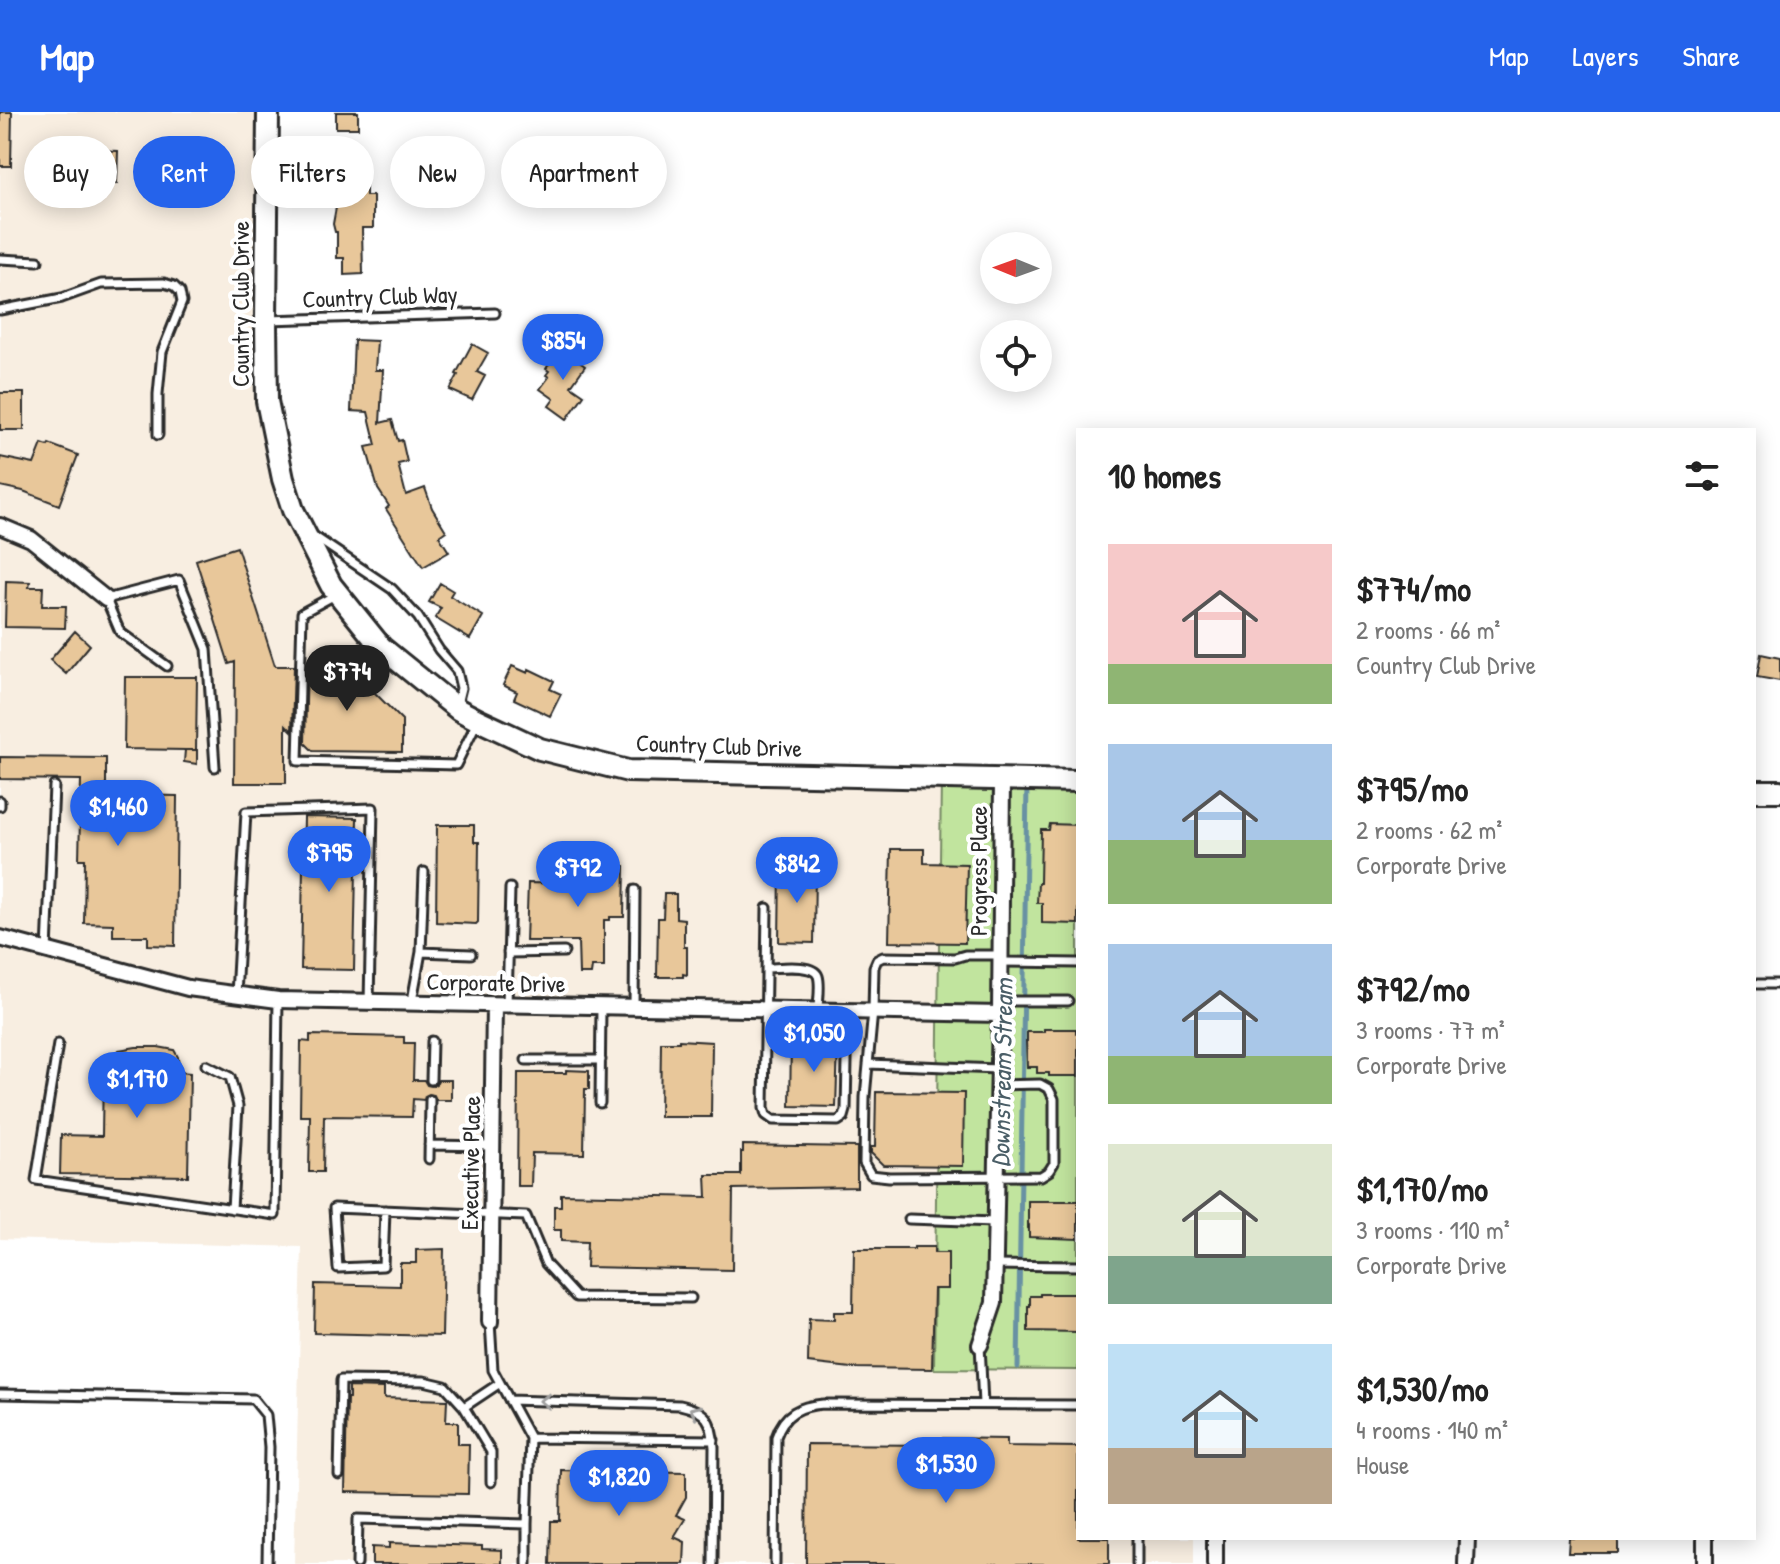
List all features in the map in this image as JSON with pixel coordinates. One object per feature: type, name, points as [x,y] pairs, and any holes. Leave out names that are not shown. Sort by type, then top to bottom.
[{"type":"street","name":"Country Club Drive","points":[[268,112],[267,401],[283,479],[293,510],[331,585],[381,647],[456,708],[478,720],[540,749],[628,771],[1076,781]]},
{"type":"street","points":[[0,526],[31,539],[106,599]]},
{"type":"street","name":"Progress Place","points":[[980,1345],[994,1303],[1002,779]]},
{"type":"street","points":[[1756,791],[1780,791]]},
{"type":"street","name":"Corporate Drive","points":[[0,938],[188,988],[278,1000],[848,1011],[1000,1008]]},
{"type":"street","name":"Executive Place","points":[[490,1322],[493,1147],[501,1005]]},
{"type":"street","points":[[1215,1540],[1215,1564]]},
{"type":"street","points":[[1466,1564],[1467,1540]]},
{"type":"street","points":[[1705,1540],[1705,1564]]},
{"type":"lane","points":[[0,259],[38,261]]},
{"type":"lane","points":[[0,310],[62,298],[101,284],[164,283],[174,286],[180,292],[182,302],[162,352],[158,435]]},
{"type":"lane","name":"Country Club Way","points":[[266,321],[495,313]]},
{"type":"lane","points":[[303,530],[392,589],[418,617],[457,671],[461,688],[456,708]]},
{"type":"lane","points":[[167,666],[120,632],[106,599],[179,580],[207,649],[215,767]]},
{"type":"lane","points":[[338,594],[302,613],[298,761],[456,765],[478,720]]},
{"type":"lane","points":[[47,951],[54,786]]},
{"type":"lane","points":[[236,995],[246,812],[373,808],[369,1003]]},
{"type":"lane","points":[[411,1004],[421,952],[424,872]]},
{"type":"lane","points":[[501,1005],[508,953],[510,888]]},
{"type":"lane","points":[[634,1007],[635,890]]},
{"type":"lane","points":[[767,908],[766,1115],[773,1120],[838,1121],[844,1117],[848,1011]]},
{"type":"lane","points":[[421,952],[471,954]]},
{"type":"lane","points":[[508,953],[564,952]]},
{"type":"lane","points":[[998,1085],[1040,1084],[1049,1089],[1054,1099],[1054,1163],[1049,1171],[1041,1176],[871,1175],[864,1163],[874,967],[877,960],[883,957],[955,958],[965,955],[1076,963]]},
{"type":"lane","points":[[767,968],[809,968],[815,972],[818,977],[818,1010]]},
{"type":"lane","points":[[1756,984],[1780,984]]},
{"type":"lane","points":[[58,1044],[36,1180],[275,1215],[278,1000]]},
{"type":"lane","points":[[1000,1008],[1068,1001]]},
{"type":"lane","points":[[600,1103],[601,1007]]},
{"type":"lane","points":[[431,1080],[432,1041]]},
{"type":"lane","points":[[526,1060],[601,1060]]},
{"type":"lane","points":[[868,1064],[998,1069]]},
{"type":"lane","points":[[206,1065],[230,1077],[238,1106],[232,1209]]},
{"type":"lane","points":[[429,1159],[430,1100]]},
{"type":"lane","points":[[429,1145],[493,1147]]},
{"type":"lane","points":[[385,1210],[383,1266],[338,1268],[334,1208],[492,1214],[526,1216],[546,1264],[576,1297],[691,1298]]},
{"type":"lane","points":[[909,1219],[996,1222]]},
{"type":"lane","points":[[995,1265],[1076,1266]]},
{"type":"lane","points":[[490,1322],[493,1370],[530,1438],[527,1564]]},
{"type":"lane","points":[[980,1345],[983,1404]]},
{"type":"lane","points":[[339,1475],[341,1380],[424,1381],[445,1386],[464,1407],[491,1452],[491,1482]]},
{"type":"lane","points":[[464,1407],[500,1383]]},
{"type":"lane","points":[[0,1394],[253,1399],[266,1415],[269,1447],[267,1564]]},
{"type":"lane","points":[[509,1400],[680,1405],[707,1416],[714,1440],[713,1564]]},
{"type":"lane","points":[[775,1564],[776,1437],[790,1414],[798,1408],[823,1404],[1076,1405]]},
{"type":"lane","points":[[530,1438],[714,1440]]},
{"type":"lane","points":[[357,1564],[358,1519],[527,1524]]},
{"type":"lane","points":[[1137,1540],[1137,1564]]},
{"type":"shaded area","points":[[0,112],[263,112],[263,136],[251,136],[251,208],[265,208],[269,408],[324,572],[427,687],[571,759],[1076,782],[1076,1540],[1194,1540],[1194,1564],[294,1564],[302,1247],[0,1239]]},
{"type":"green space","points":[[941,777],[1076,782],[1076,1370],[934,1369]]},
{"type":"building","points":[[0,112],[12,112],[11,166],[0,166]]},
{"type":"building","points":[[336,112],[358,112],[358,128],[336,128]]},
{"type":"building","points":[[336,208],[373,208],[373,228],[362,228],[363,274],[344,275],[344,258],[337,258],[337,232],[333,224]]},
{"type":"building","points":[[354,340],[377,341],[375,370],[383,370],[380,423],[392,420],[398,441],[402,440],[407,462],[398,464],[406,495],[425,488],[432,508],[446,531],[439,536],[449,552],[423,567],[386,509],[389,506],[378,489],[366,447],[376,445],[368,412],[351,411]]},
{"type":"building","points":[[472,344],[488,353],[477,372],[485,376],[472,400],[450,390]]},
{"type":"building","points":[[556,345],[585,366],[571,386],[584,395],[567,419],[549,406],[554,399],[540,389],[549,377],[546,369],[552,359],[548,356]]},
{"type":"building","points":[[0,393],[24,393],[24,430],[0,430]]},
{"type":"building","points":[[42,444],[78,455],[59,505],[0,486],[0,457],[34,464]]},
{"type":"building","points":[[237,547],[275,666],[294,666],[292,731],[286,725],[286,783],[234,783],[235,662],[229,664],[196,560]]},
{"type":"building","points":[[6,581],[30,582],[29,587],[43,587],[42,606],[66,606],[65,628],[5,627]]},
{"type":"building","points":[[440,583],[453,591],[450,596],[483,616],[470,639],[435,618],[441,608],[429,602]]},
{"type":"building","points":[[75,631],[90,645],[66,674],[50,660]]},
{"type":"building","points":[[1761,654],[1780,658],[1780,681],[1757,677]]},
{"type":"building","points":[[307,663],[345,663],[402,720],[402,752],[313,751],[305,743]]},
{"type":"building","points":[[512,666],[528,673],[529,669],[554,681],[550,689],[561,694],[550,716],[514,699],[517,692],[503,685]]},
{"type":"building","points":[[125,677],[197,677],[197,764],[184,762],[185,750],[124,749]]},
{"type":"building","points":[[0,757],[106,758],[106,790],[129,790],[129,795],[177,796],[175,946],[148,945],[148,936],[113,936],[113,924],[84,923],[85,859],[79,859],[81,780],[0,779]]},
{"type":"building","points":[[304,817],[357,818],[354,970],[301,969]]},
{"type":"building","points":[[1050,824],[1076,825],[1076,924],[1042,923],[1042,903],[1037,903],[1041,830],[1049,830]]},
{"type":"building","points":[[437,825],[474,825],[474,842],[479,842],[476,924],[436,922]]},
{"type":"building","points":[[891,849],[924,849],[924,863],[967,864],[965,943],[889,942]]},
{"type":"building","points":[[576,856],[601,856],[601,866],[625,866],[624,917],[604,920],[604,967],[592,967],[591,974],[579,974],[578,941],[526,941],[528,883],[576,884]]},
{"type":"building","points":[[780,867],[815,868],[814,943],[779,942]]},
{"type":"building","points":[[664,894],[676,894],[676,918],[684,919],[687,975],[683,974],[683,977],[657,977],[658,918],[663,918]]},
{"type":"building","points":[[1044,1029],[1076,1029],[1076,1076],[1049,1076],[1049,1073],[1037,1073],[1037,1067],[1027,1067],[1027,1032],[1044,1032]]},
{"type":"building","points":[[310,1035],[404,1037],[404,1043],[414,1043],[413,1080],[424,1080],[432,1086],[438,1080],[451,1080],[451,1100],[436,1100],[434,1095],[429,1094],[424,1100],[413,1099],[412,1117],[324,1116],[323,1172],[309,1172],[310,1116],[300,1116],[301,1041],[310,1042]]},
{"type":"building","points":[[661,1042],[712,1042],[711,1117],[660,1117]]},
{"type":"building","points":[[791,1042],[838,1043],[836,1107],[790,1106]]},
{"type":"building","points":[[136,1047],[174,1050],[179,1072],[190,1073],[188,1176],[60,1174],[61,1135],[102,1136],[103,1070],[114,1070],[119,1050]]},
{"type":"building","points":[[566,1070],[589,1071],[589,1089],[585,1089],[584,1154],[532,1153],[531,1186],[517,1186],[518,1073],[566,1073]]},
{"type":"building","points":[[876,1092],[964,1093],[963,1166],[883,1165],[871,1153],[871,1147],[875,1147]]},
{"type":"building","points":[[743,1145],[857,1147],[857,1187],[733,1189],[732,1270],[586,1267],[587,1242],[561,1241],[561,1230],[554,1230],[554,1206],[561,1206],[561,1194],[707,1197],[706,1175],[741,1175]]},
{"type":"building","points":[[1028,1201],[1076,1201],[1076,1239],[1029,1237]]},
{"type":"building","points":[[934,1247],[934,1253],[948,1253],[948,1289],[934,1289],[932,1369],[851,1368],[808,1363],[809,1319],[834,1320],[834,1312],[853,1312],[854,1249]]},
{"type":"building","points":[[444,1249],[442,1336],[314,1333],[315,1284],[400,1286],[400,1263],[416,1263],[416,1250]]},
{"type":"building","points":[[1076,1294],[1076,1332],[1028,1331],[1030,1296]]},
{"type":"building","points":[[349,1387],[384,1388],[384,1398],[447,1400],[446,1422],[458,1422],[458,1444],[469,1444],[468,1494],[345,1492]]},
{"type":"building","points":[[937,1438],[1007,1439],[1007,1446],[1076,1447],[1076,1540],[1109,1540],[1109,1564],[806,1564],[807,1444],[937,1445]]},
{"type":"building","points":[[561,1470],[686,1472],[686,1497],[676,1515],[685,1519],[674,1537],[685,1542],[684,1564],[550,1564],[551,1521],[560,1521]]},
{"type":"building","points":[[1569,1540],[1618,1540],[1618,1553],[1568,1553]]},
{"type":"building","points":[[389,1543],[482,1546],[482,1549],[502,1550],[502,1564],[372,1564],[372,1547],[389,1548]]},
{"type":"waterway","name":"Downstream Stream","points":[[1018,1367],[1027,785]]}]
